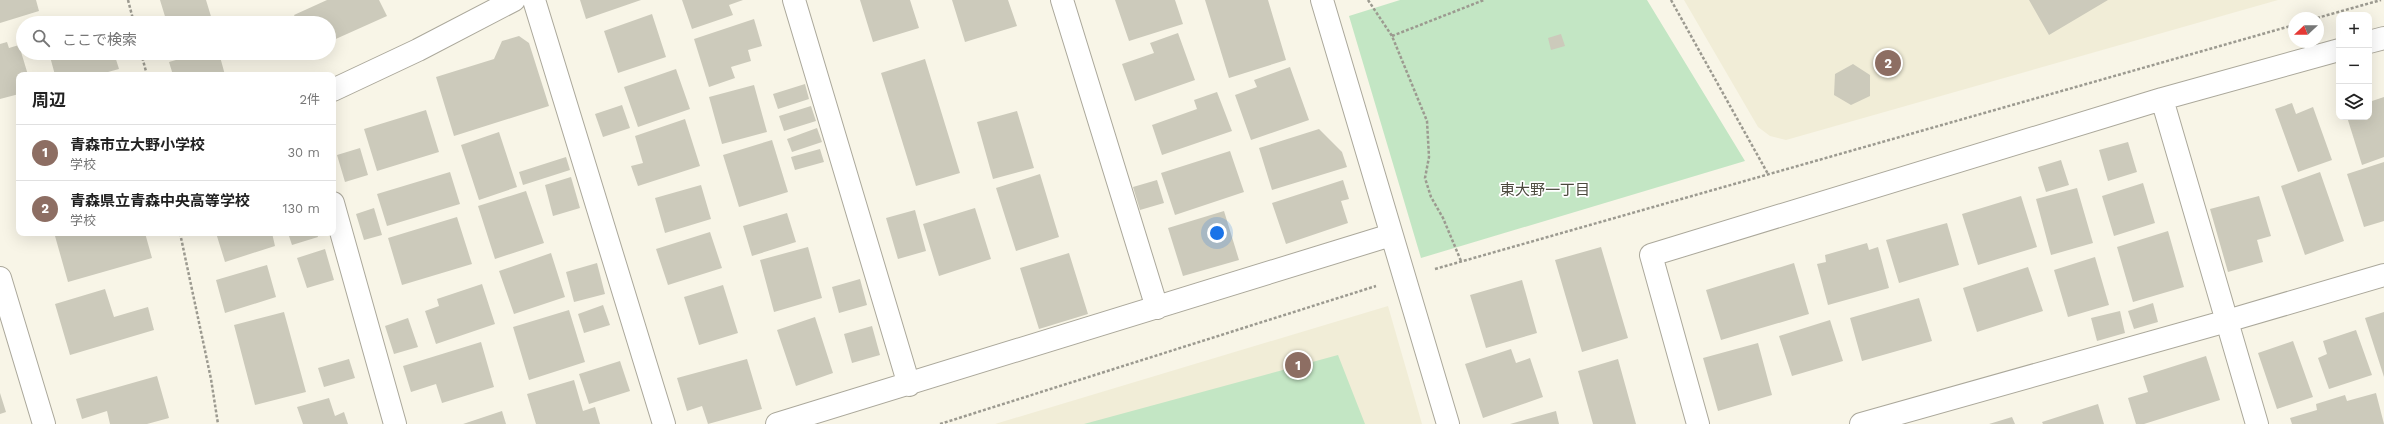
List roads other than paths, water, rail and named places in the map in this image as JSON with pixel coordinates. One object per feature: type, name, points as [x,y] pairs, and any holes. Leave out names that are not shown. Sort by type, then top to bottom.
[{"type":"street","points":[[336,89],[418,50],[514,0]]},
{"type":"street","points":[[534,0],[664,424]]},
{"type":"street","points":[[794,0],[909,385]]},
{"type":"street","points":[[1062,0],[1157,308]]},
{"type":"street","points":[[1322,0],[1390,235],[1448,424]]},
{"type":"street","points":[[2372,41],[2384,38]]},
{"type":"street","points":[[1698,424],[1651,255],[2162,99],[2336,51]]},
{"type":"street","points":[[2162,99],[2257,424]]},
{"type":"street","points":[[336,215],[395,424]]},
{"type":"street","points":[[777,424],[909,385],[1390,235]]},
{"type":"street","points":[[1861,424],[2227,321],[2384,275]]},
{"type":"street","points":[[0,278],[44,424]]},
{"type":"place","name":"青森県立青森中央高等学校","points":[[1888,63]]},
{"type":"place","name":"青森市立大野小学校","points":[[1298,365]]},
{"type":"district","name":"東大野一丁目","points":[[1545,190]]}]
